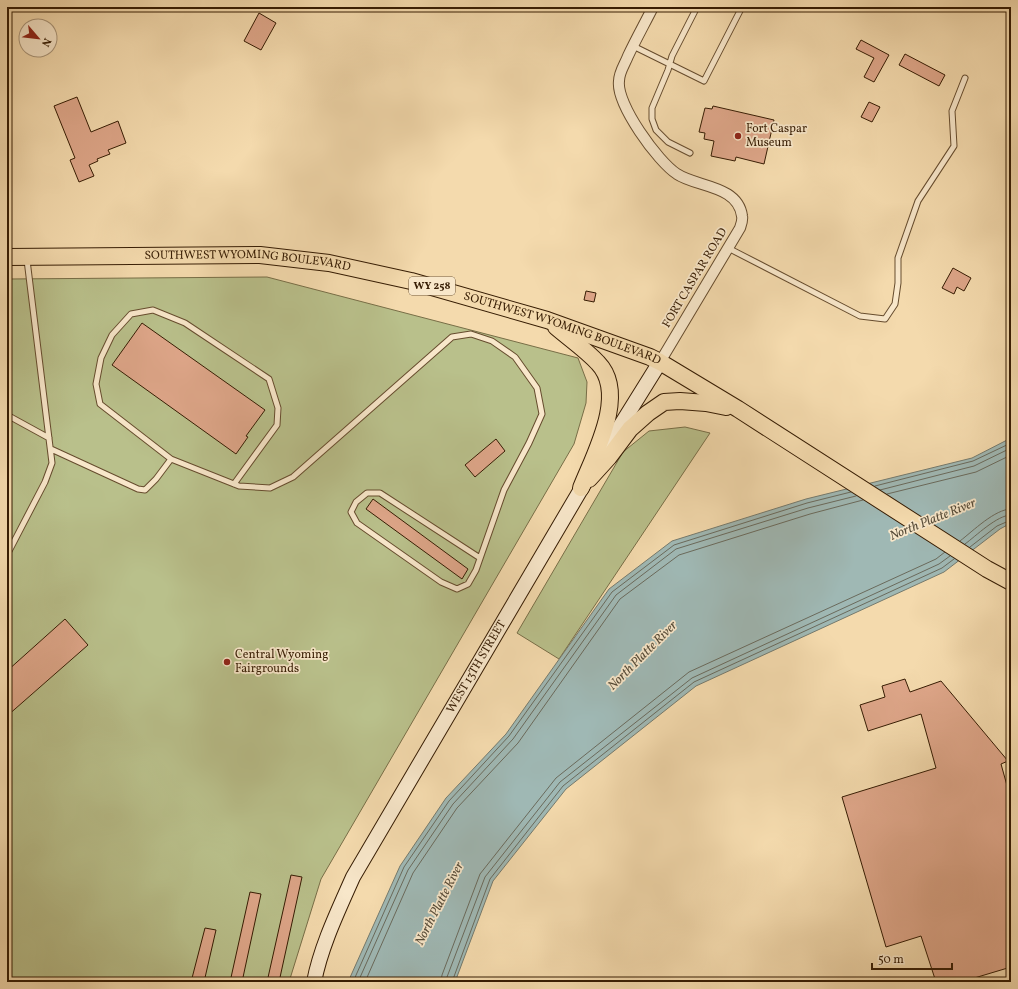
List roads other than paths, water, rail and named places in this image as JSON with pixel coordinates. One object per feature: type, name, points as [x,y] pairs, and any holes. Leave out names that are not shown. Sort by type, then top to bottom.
[{"type":"main road","name":"SOUTHWEST WYOMING BOULEVARD","points":[[7,257],[260,255],[329,263],[411,281],[547,320],[650,357],[660,362],[738,409],[987,569],[1011,582]]},
{"type":"main road","points":[[547,320],[599,364],[607,377],[611,402],[606,426],[581,488]]},
{"type":"main road","name":"WEST 13TH STREET","points":[[314,982],[326,943],[353,878],[581,488],[660,362]]},
{"type":"main road","points":[[581,488],[609,457],[630,430],[648,413],[664,402],[680,401],[706,403],[738,409]]},
{"type":"street","name":"FORT CASPAR ROAD","points":[[653,7],[622,69],[618,81],[620,95],[625,107],[652,150],[669,169],[678,175],[723,191],[739,207],[742,217],[740,228],[660,362]]},
{"type":"lane","points":[[690,153],[668,142],[656,130],[652,119],[652,108],[672,56],[697,7]]},
{"type":"lane","points":[[633,46],[704,81],[742,7]]},
{"type":"lane","points":[[728,248],[860,316],[884,319],[895,304],[898,283],[898,258],[918,201],[954,146],[952,111],[965,78]]},
{"type":"lane","points":[[7,554],[45,482],[52,463],[27,257]]},
{"type":"lane","points":[[234,484],[277,425],[278,408],[269,379],[185,323],[153,310],[131,314],[112,335],[101,358],[96,384],[100,404],[170,459],[239,486],[270,488],[293,477],[452,337],[471,334],[492,341],[516,357],[537,388],[542,414],[529,443],[504,490],[476,570],[468,584],[458,589],[441,582],[357,523],[350,512],[356,502],[366,493],[380,493],[480,558]]},
{"type":"lane","points":[[7,415],[49,438]]},
{"type":"lane","points":[[50,449],[138,489],[145,490],[156,479],[170,459]]},
{"type":"water","name":"North Platte River","points":[[1011,438],[1011,523],[1000,529],[944,572],[696,686],[566,789],[493,881],[455,982],[348,982],[400,866],[446,798],[506,734],[609,589],[672,541],[806,499],[972,458]]},
{"type":"place","name":"Fort Caspar Museum","points":[[738,136]]},
{"type":"place","name":"Central Wyoming Fairgrounds","points":[[227,662]]}]
